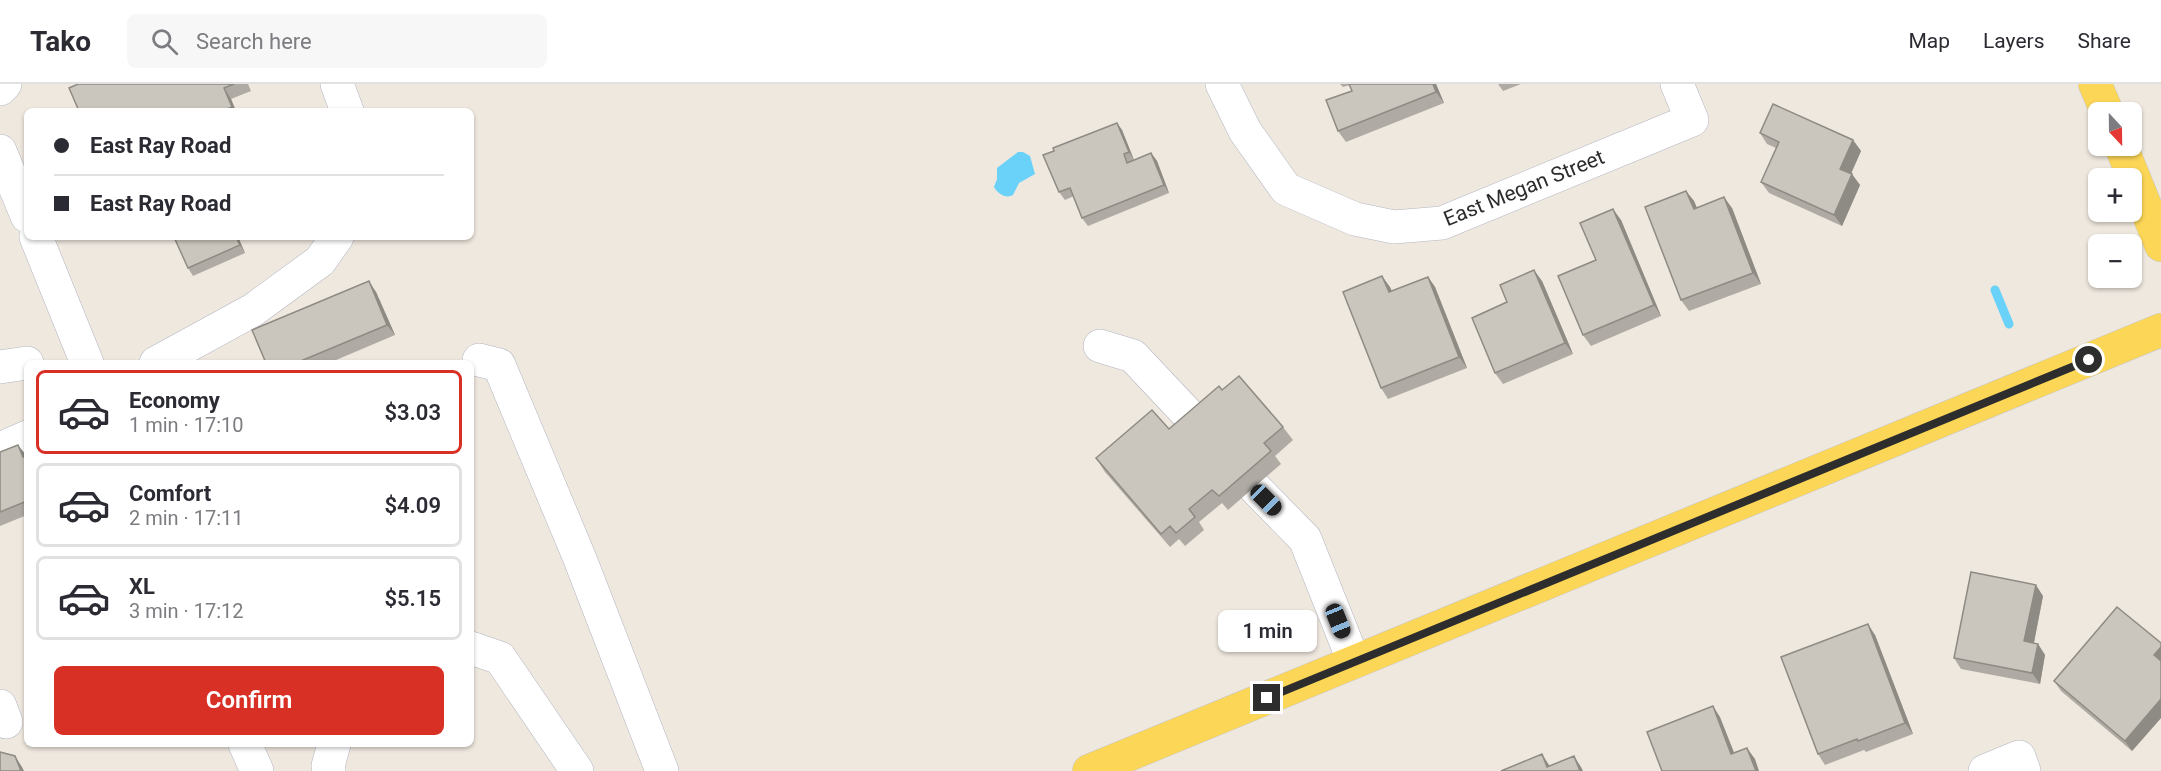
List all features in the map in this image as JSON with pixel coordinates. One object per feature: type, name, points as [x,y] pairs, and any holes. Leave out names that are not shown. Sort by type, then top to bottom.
[{"type":"main road","points":[[2095,84],[2103,102]]},
{"type":"main road","points":[[2125,156],[2161,245]]},
{"type":"main road","points":[[1089,771],[2161,330]]},
{"type":"street","points":[[0,89],[4,84]]},
{"type":"street","points":[[337,84],[346,108]]},
{"type":"street","name":"East Megan Street","points":[[1222,84],[1245,131],[1286,189],[1355,219],[1394,228],[1442,223],[1692,120],[1677,84]]},
{"type":"street","points":[[0,151],[24,209]]},
{"type":"street","points":[[37,240],[86,360]]},
{"type":"street","points":[[161,360],[253,310],[320,261],[335,240]]},
{"type":"street","points":[[1100,346],[1133,356],[1198,425]]},
{"type":"street","points":[[479,360],[499,365],[580,559],[662,771]]},
{"type":"street","points":[[0,367],[24,364]]},
{"type":"street","points":[[0,448],[24,438]]},
{"type":"street","points":[[1254,487],[1305,539],[1354,662]]},
{"type":"street","points":[[474,649],[500,658],[577,771]]},
{"type":"street","points":[[246,747],[257,771]]},
{"type":"street","points":[[329,771],[328,766],[333,747]]},
{"type":"street","points":[[1985,771],[2021,764]]},
{"type":"water","points":[[1018,152],[1030,156],[1035,174],[1019,183],[1013,195],[1005,196],[994,187],[997,168]]},
{"type":"building","points":[[78,84],[234,84],[224,88],[232,107],[230,108],[78,108],[69,88]]},
{"type":"building","points":[[1349,84],[1433,84],[1436,92],[1338,131],[1326,100],[1352,91]]},
{"type":"building","points":[[1773,104],[1853,140],[1840,169],[1852,174],[1834,215],[1761,182],[1779,142],[1760,133]]},
{"type":"building","points":[[1117,123],[1129,152],[1124,154],[1127,163],[1151,153],[1164,185],[1082,218],[1070,188],[1059,192],[1043,155],[1054,151],[1053,148]]},
{"type":"building","points":[[1686,191],[1694,209],[1724,197],[1753,273],[1681,300],[1645,207]]},
{"type":"building","points":[[1613,209],[1654,305],[1583,335],[1558,276],[1596,260],[1580,223]]},
{"type":"building","points":[[175,240],[238,240],[240,245],[188,268]]},
{"type":"building","points":[[1534,270],[1565,343],[1495,373],[1472,318],[1507,302],[1500,285]]},
{"type":"building","points":[[1382,276],[1389,292],[1428,277],[1459,357],[1381,388],[1343,292]]},
{"type":"building","points":[[369,281],[387,325],[303,360],[265,360],[252,330]]},
{"type":"building","points":[[1239,376],[1283,427],[1264,443],[1271,451],[1219,496],[1212,490],[1189,509],[1195,517],[1176,533],[1170,526],[1161,534],[1096,458],[1152,410],[1169,429],[1219,386],[1222,390]]},
{"type":"building","points":[[18,445],[24,456],[24,502],[0,512],[0,452]]},
{"type":"building","points":[[1971,572],[2036,585],[2024,641],[2038,644],[2032,673],[1954,658]]},
{"type":"building","points":[[2117,607],[2161,643],[2161,647],[2154,655],[2161,661],[2161,699],[2125,741],[2054,681]]},
{"type":"building","points":[[1868,624],[1905,723],[1818,754],[1781,657]]},
{"type":"building","points":[[1713,706],[1731,754],[1747,748],[1756,771],[1662,771],[1647,732]]},
{"type":"building","points":[[0,752],[15,756],[21,771],[0,771]]},
{"type":"building","points":[[1542,754],[1547,767],[1574,756],[1580,771],[1501,771]]},
{"type":"waterway","points":[[1995,290],[2009,324]]},
{"type":"route","points":[[1267,698],[2089,360]]}]
